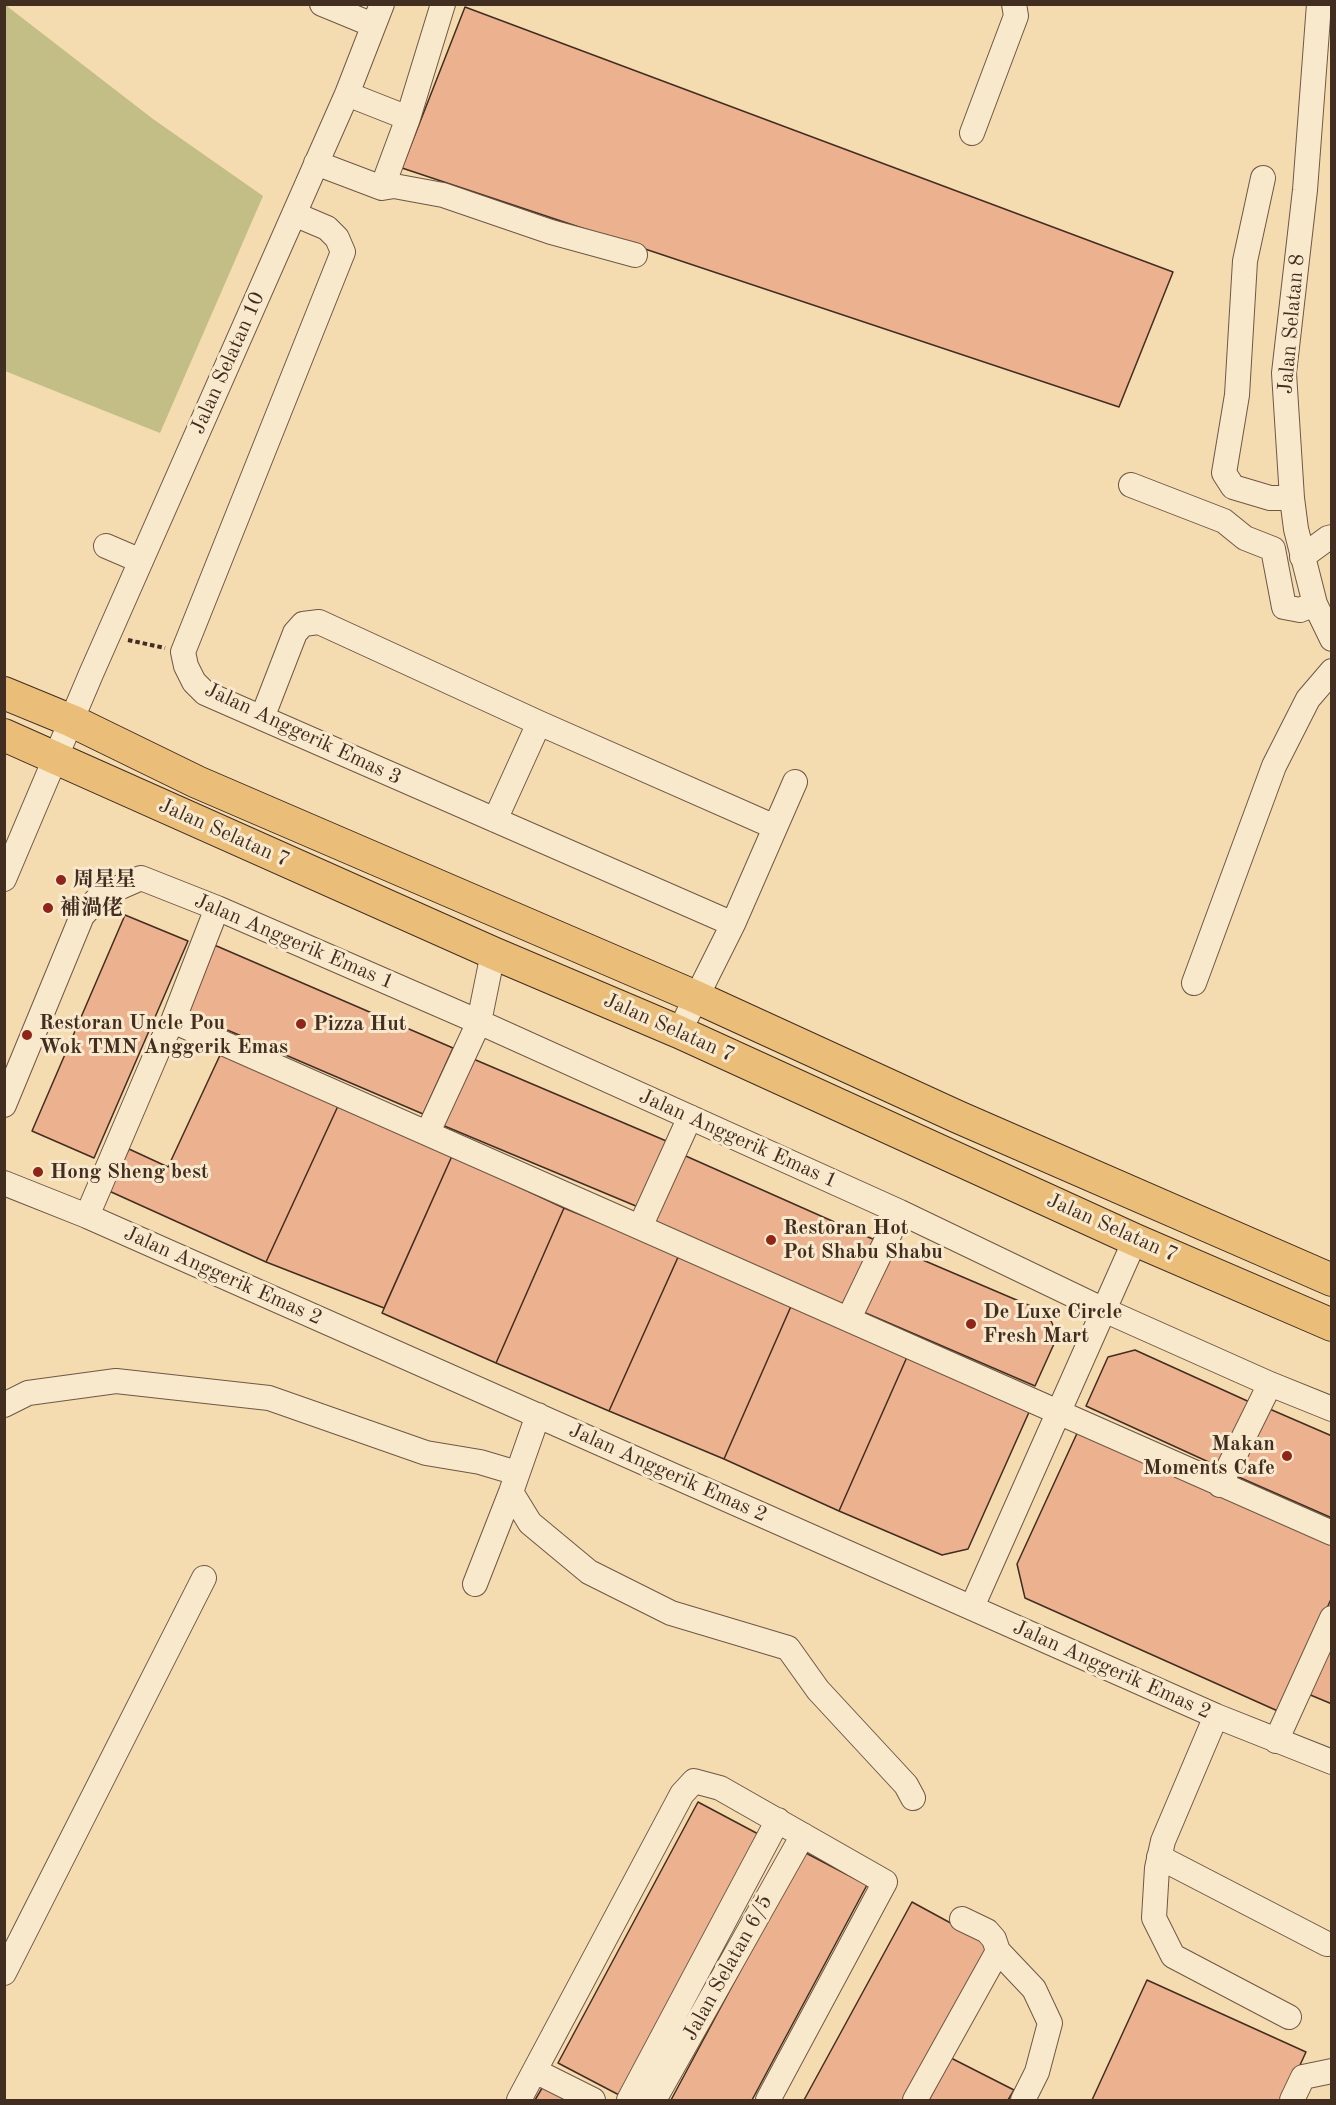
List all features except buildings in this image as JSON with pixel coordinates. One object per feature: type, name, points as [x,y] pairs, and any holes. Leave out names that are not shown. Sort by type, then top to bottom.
[{"type":"main road","name":"Jalan Selatan 7","points":[[4,693],[72,721],[197,782],[696,997],[958,1117],[1332,1280]]},
{"type":"main road","name":"Jalan Selatan 7","points":[[4,735],[493,953],[679,1032],[1134,1240],[1332,1325]]},
{"type":"street","points":[[322,4],[378,15]]},
{"type":"street","points":[[382,188],[408,118],[443,4]]},
{"type":"street","points":[[972,133],[1016,16],[1014,4]]},
{"type":"street","name":"Jalan Selatan 8","points":[[1319,4],[1305,190],[1284,373],[1292,498],[1302,557],[1316,604],[1332,639]]},
{"type":"street","name":"Jalan Selatan 10","points":[[4,879],[108,636],[347,94],[378,15]]},
{"type":"street","points":[[347,94],[408,118]]},
{"type":"street","points":[[316,163],[382,188],[394,186],[443,195],[551,232],[635,255]]},
{"type":"street","points":[[1263,178],[1245,261],[1237,395],[1224,472],[1233,487],[1270,498],[1292,498]]},
{"type":"street","points":[[183,652],[343,252],[337,238],[327,228],[294,214]]},
{"type":"street","points":[[1131,485],[1224,521],[1245,538],[1273,549],[1284,607],[1300,610],[1316,604]]},
{"type":"street","points":[[1302,557],[1332,537]]},
{"type":"street","points":[[106,546],[141,561]]},
{"type":"street","points":[[262,718],[295,633],[303,624],[319,622],[538,723],[775,827]]},
{"type":"street","name":"Jalan Anggerik Emas 3","points":[[183,652],[186,666],[194,682],[205,693],[733,924]]},
{"type":"street","points":[[1194,983],[1274,766],[1308,699],[1332,671]]},
{"type":"street","points":[[495,820],[538,723]]},
{"type":"street","points":[[679,1032],[733,924],[795,782]]},
{"type":"street","name":"Jalan Anggerik Emas 1","points":[[4,1105],[82,916],[100,896],[141,878],[217,908],[478,1022],[900,1212],[1104,1310],[1332,1409]]},
{"type":"street","points":[[87,1216],[161,1043],[173,1021],[217,908]]},
{"type":"street","points":[[428,1132],[478,1022],[493,953]]},
{"type":"street","points":[[173,1021],[1332,1533]]},
{"type":"street","points":[[640,1227],[690,1117]]},
{"type":"street","name":"Jalan Anggerik Emas 2","points":[[4,1183],[87,1216],[1216,1716],[1332,1762]]},
{"type":"street","points":[[849,1318],[900,1212]]},
{"type":"street","points":[[972,1607],[1134,1240]]},
{"type":"street","points":[[4,1405],[28,1393],[116,1381],[269,1398],[426,1453],[480,1462],[514,1483],[530,1523],[589,1572],[671,1613],[788,1648],[818,1690],[906,1785],[913,1798]]},
{"type":"street","points":[[1220,1485],[1270,1384]]},
{"type":"street","points":[[475,1584],[538,1415]]},
{"type":"street","points":[[4,1973],[204,1578]]},
{"type":"street","points":[[1276,1741],[1332,1618]]},
{"type":"street","points":[[1216,1716],[1163,1841],[1155,1890],[1154,1918],[1173,1956],[1289,2017]]},
{"type":"street","points":[[519,2100],[681,1794],[694,1781],[720,1788],[885,1882],[768,2100]]},
{"type":"street","points":[[629,2100],[778,1820]]},
{"type":"street","name":"Jalan Selatan 6/5","points":[[654,2100],[803,1835]]},
{"type":"street","points":[[1159,1857],[1327,1944]]},
{"type":"street","points":[[962,1919],[987,1931],[994,1939],[998,1951],[1034,1989],[1050,2023],[1037,2072],[1023,2100]]},
{"type":"street","points":[[915,2100],[998,1951]]},
{"type":"street","points":[[535,2071],[593,2100]]},
{"type":"street","points":[[1292,2100],[1303,2077],[1332,2071]]},
{"type":"path","points":[[108,636],[183,652]]},
{"type":"shaded area","points":[[4,5],[8,5],[153,119],[263,196],[160,433],[5,371]]},
{"type":"place","name":"周星星","points":[[61,880]]},
{"type":"place","name":"補渦佬","points":[[48,908]]},
{"type":"place","name":"Pizza Hut","points":[[301,1024]]},
{"type":"place","name":"Restoran Uncle Pou Wok TMN Anggerik Emas","points":[[27,1035]]},
{"type":"place","name":"Hong Sheng best","points":[[38,1172]]},
{"type":"place","name":"Restoran Hot Pot Shabu Shabu","points":[[771,1240]]},
{"type":"place","name":"De Luxe Circle Fresh Mart","points":[[971,1324]]},
{"type":"place","name":"Makan Moments Cafe","points":[[1287,1456]]}]
